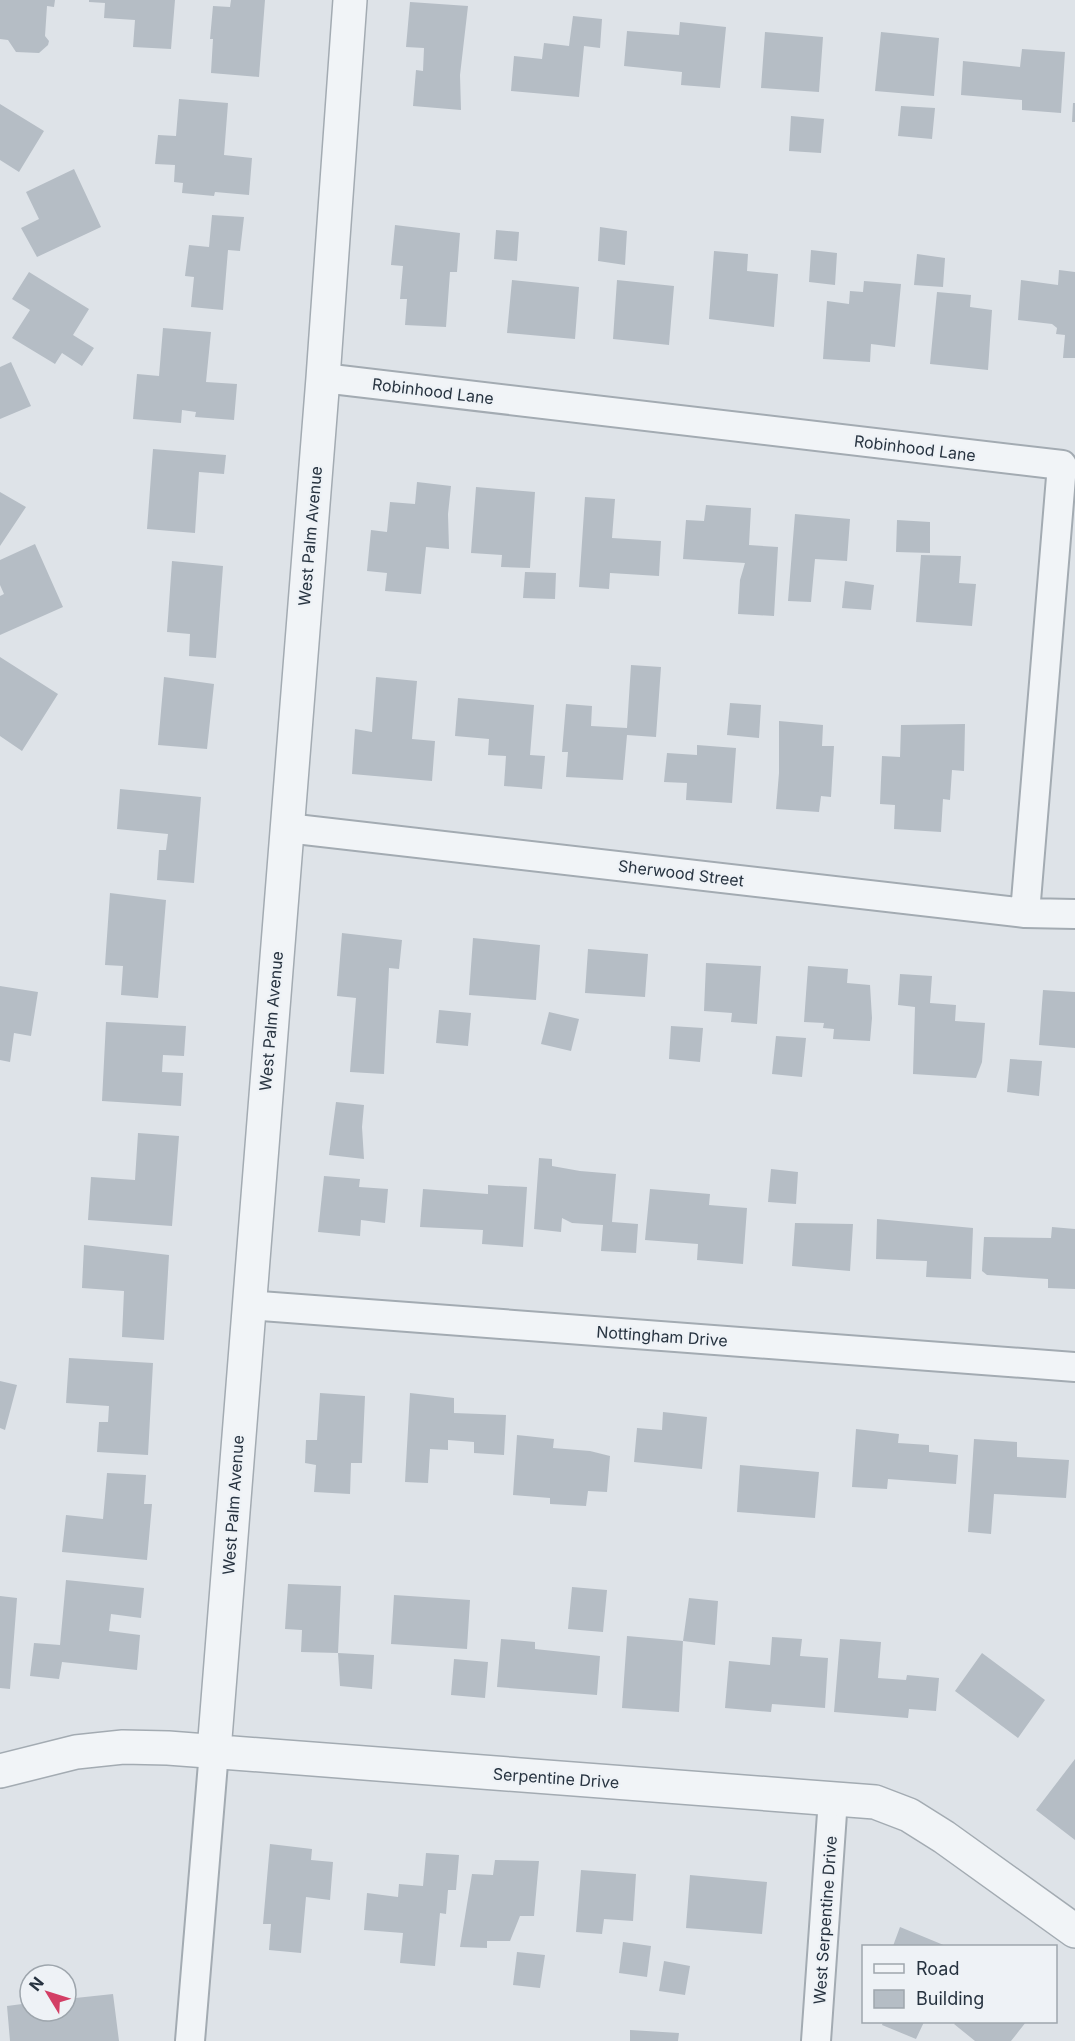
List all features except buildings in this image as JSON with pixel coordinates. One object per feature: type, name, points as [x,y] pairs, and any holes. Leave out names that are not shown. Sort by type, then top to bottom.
[{"type":"street","name":"West Palm Avenue","points":[[190,2041],[323,378],[350,0]]},
{"type":"street","name":"Robinhood Lane","points":[[323,378],[1062,465],[1025,913]]},
{"type":"street","name":"Sherwood Street","points":[[286,828],[1025,913],[1075,914]]},
{"type":"street","name":"Nottingham Drive","points":[[248,1305],[1075,1366]]},
{"type":"street","name":"Serpentine Drive","points":[[0,1771],[76,1752],[123,1747],[168,1748],[875,1802],[909,1815],[944,1837],[1075,1931]]},
{"type":"street","name":"West Serpentine Drive","points":[[816,2041],[833,1799]]}]
